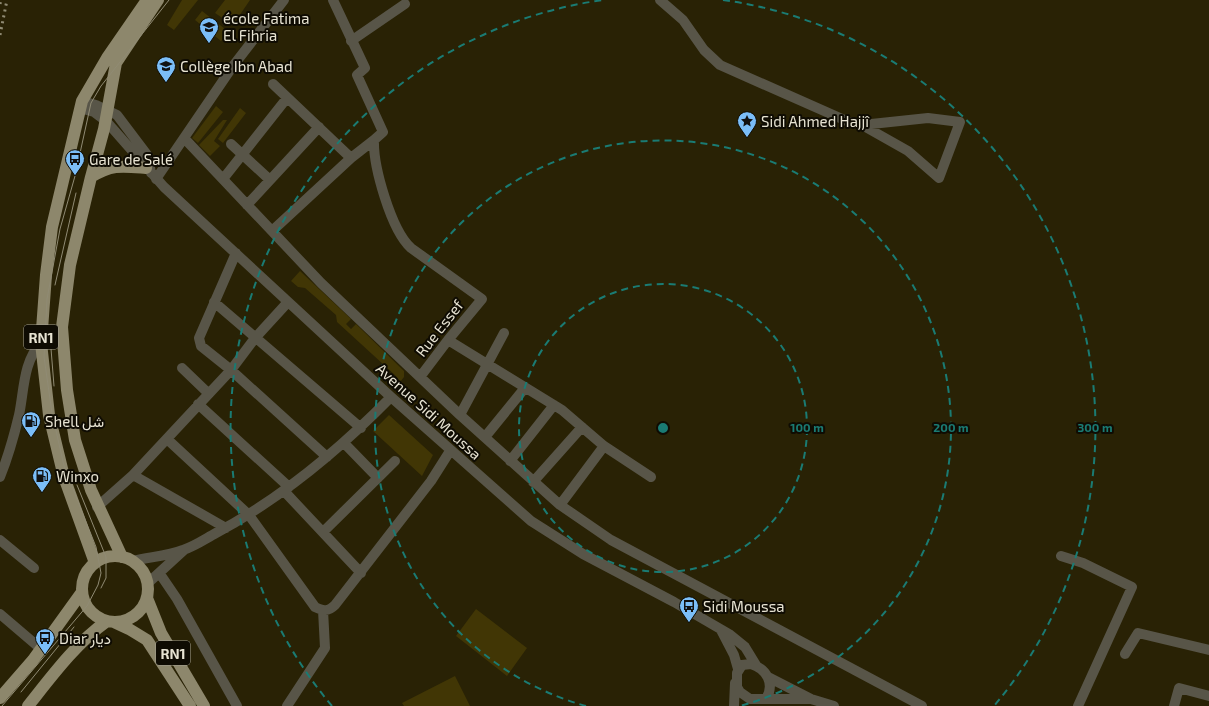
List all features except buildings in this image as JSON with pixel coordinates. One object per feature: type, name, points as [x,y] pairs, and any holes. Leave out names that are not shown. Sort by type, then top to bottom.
[{"type":"main road","name":"RN1","points":[[95,563],[69,494],[58,456],[45,390],[41,343],[46,275],[52,227],[81,105],[104,63],[147,0]]},
{"type":"main road","name":"RN1","points":[[158,0],[116,63],[111,95],[110,116],[90,177],[70,265],[62,327],[70,419],[81,464],[98,507],[127,559],[140,567],[148,583],[147,598],[161,633],[204,706]]},
{"type":"main road","points":[[90,177],[104,169],[117,166],[151,173]]},
{"type":"main road","points":[[0,698],[41,650],[82,592],[86,572],[95,563],[106,557],[127,559]]},
{"type":"main road","name":"RN1","points":[[82,592],[89,610],[97,617],[129,629],[147,640],[190,706]]},
{"type":"main road","points":[[28,706],[50,678],[94,630],[111,622],[124,621],[134,616],[141,610],[147,598]]},
{"type":"street","points":[[151,173],[184,138],[234,66],[284,0]]},
{"type":"street","points":[[272,231],[351,158],[383,132],[357,75],[365,68],[333,0]]},
{"type":"street","points":[[660,0],[683,20],[711,58],[731,71],[849,122],[862,125],[908,151],[938,178],[960,122],[928,118],[862,125]]},
{"type":"street","points":[[351,41],[405,4]]},
{"type":"street","points":[[273,84],[351,158]]},
{"type":"street","points":[[223,179],[288,98]]},
{"type":"street","name":"Avenue Sidi Moussa","points":[[81,105],[94,112],[110,116],[151,173],[391,397],[450,451],[531,521],[546,532],[583,554],[701,616],[719,629],[729,634],[745,648],[756,665]]},
{"type":"street","points":[[247,205],[319,127]]},
{"type":"street","points":[[184,138],[321,283],[460,415],[560,505],[625,547],[922,706]]},
{"type":"street","name":"Rue Essef","points":[[374,140],[375,160],[383,191],[396,225],[405,242],[482,299],[420,377]]},
{"type":"street","points":[[231,144],[270,180]]},
{"type":"street","points":[[236,253],[199,338],[199,342],[207,352],[230,370],[327,457]]},
{"type":"street","points":[[214,302],[361,428]]},
{"type":"street","points":[[98,507],[133,475],[167,439],[230,370],[255,338],[288,302]]},
{"type":"street","points":[[460,415],[504,333]]},
{"type":"street","points":[[448,340],[554,405],[604,446],[651,477]]},
{"type":"street","points":[[0,477],[12,442],[30,359],[41,343]]},
{"type":"street","points":[[182,368],[208,393]]},
{"type":"street","points":[[485,437],[524,388]]},
{"type":"street","points":[[148,583],[160,574],[184,550],[248,515],[287,489],[361,428],[391,397]]},
{"type":"street","points":[[198,404],[287,489],[323,532],[361,573]]},
{"type":"street","points":[[510,461],[554,405]]},
{"type":"street","points":[[533,482],[582,428]]},
{"type":"street","points":[[167,439],[248,515],[285,563],[315,607],[322,610],[330,610],[361,573],[431,481],[450,451]]},
{"type":"street","points":[[344,443],[378,478]]},
{"type":"street","points":[[560,505],[604,446]]},
{"type":"street","points":[[323,532],[395,461]]},
{"type":"street","points":[[133,475],[226,528]]},
{"type":"street","points":[[0,540],[34,568]]},
{"type":"street","points":[[127,559],[184,550]]},
{"type":"street","points":[[1061,556],[1083,563],[1132,587],[1078,706]]},
{"type":"street","points":[[160,574],[177,599],[237,706]]},
{"type":"street","points":[[287,706],[325,648],[322,610]]},
{"type":"street","points":[[0,614],[41,650]]},
{"type":"street","name":"Avenue Sidi Moussa","points":[[719,629],[728,641],[738,669]]},
{"type":"street","points":[[1125,654],[1138,633],[1209,650]]},
{"type":"street","points":[[734,706],[738,669],[746,664],[756,665],[768,677],[808,702]]},
{"type":"street","points":[[762,701],[770,688],[768,677]]},
{"type":"street","points":[[736,681],[737,687],[744,696],[750,699],[762,701],[808,702],[834,706]]},
{"type":"street","points":[[1174,706],[1179,688],[1209,696]]},
{"type":"shaded area","points":[[182,0],[198,0],[174,30],[167,25]]},
{"type":"shaded area","points":[[225,0],[250,0],[233,25],[215,13]]},
{"type":"shaded area","points":[[202,11],[229,32],[221,41],[195,20]]},
{"type":"shaded area","points":[[216,106],[223,112],[198,143],[192,138]]},
{"type":"shaded area","points":[[240,108],[246,113],[223,143],[218,139]]},
{"type":"shaded area","points":[[223,120],[227,120],[214,141],[220,146],[210,156],[199,145]]},
{"type":"shaded area","points":[[300,271],[351,319],[346,324],[351,329],[356,324],[404,371],[404,377],[400,382],[396,376],[337,322],[336,315],[305,288],[298,287],[291,281]]},
{"type":"shaded area","points":[[389,415],[433,455],[422,476],[373,431]]},
{"type":"shaded area","points":[[476,609],[527,648],[507,676],[456,636]]},
{"type":"shaded area","points":[[455,676],[470,706],[404,706],[402,703]]},
{"type":"tram line","points":[[2,706],[87,606],[98,585],[101,573],[96,547],[64,466],[52,413],[44,357],[47,299],[60,229],[75,176],[91,103],[101,86],[169,0]]},
{"type":"tram line","points":[[55,285],[76,193]]},
{"type":"tram line","points":[[50,336],[54,386]]},
{"type":"tram line","points":[[77,485],[106,557],[106,578],[101,588]]},
{"type":"tram line","points":[[21,692],[74,627]]},
{"type":"railway","points":[[0,4],[1,0]]},
{"type":"railway","points":[[0,35],[7,0]]},
{"type":"place","name":"école Fatima El Fihria","points":[[209,44]]},
{"type":"place","name":"Collège Ibn Abad","points":[[166,83]]},
{"type":"place","name":"Sidi Ahmed Hajjî","points":[[747,138]]},
{"type":"place","name":"Gare de Salé","points":[[75,176]]},
{"type":"place","name":"Shell شل","points":[[31,438]]},
{"type":"place","name":"Winxo","points":[[42,493]]},
{"type":"place","name":"Sidi Moussa","points":[[689,623]]},
{"type":"place","name":"Diar ديار","points":[[45,655]]}]
